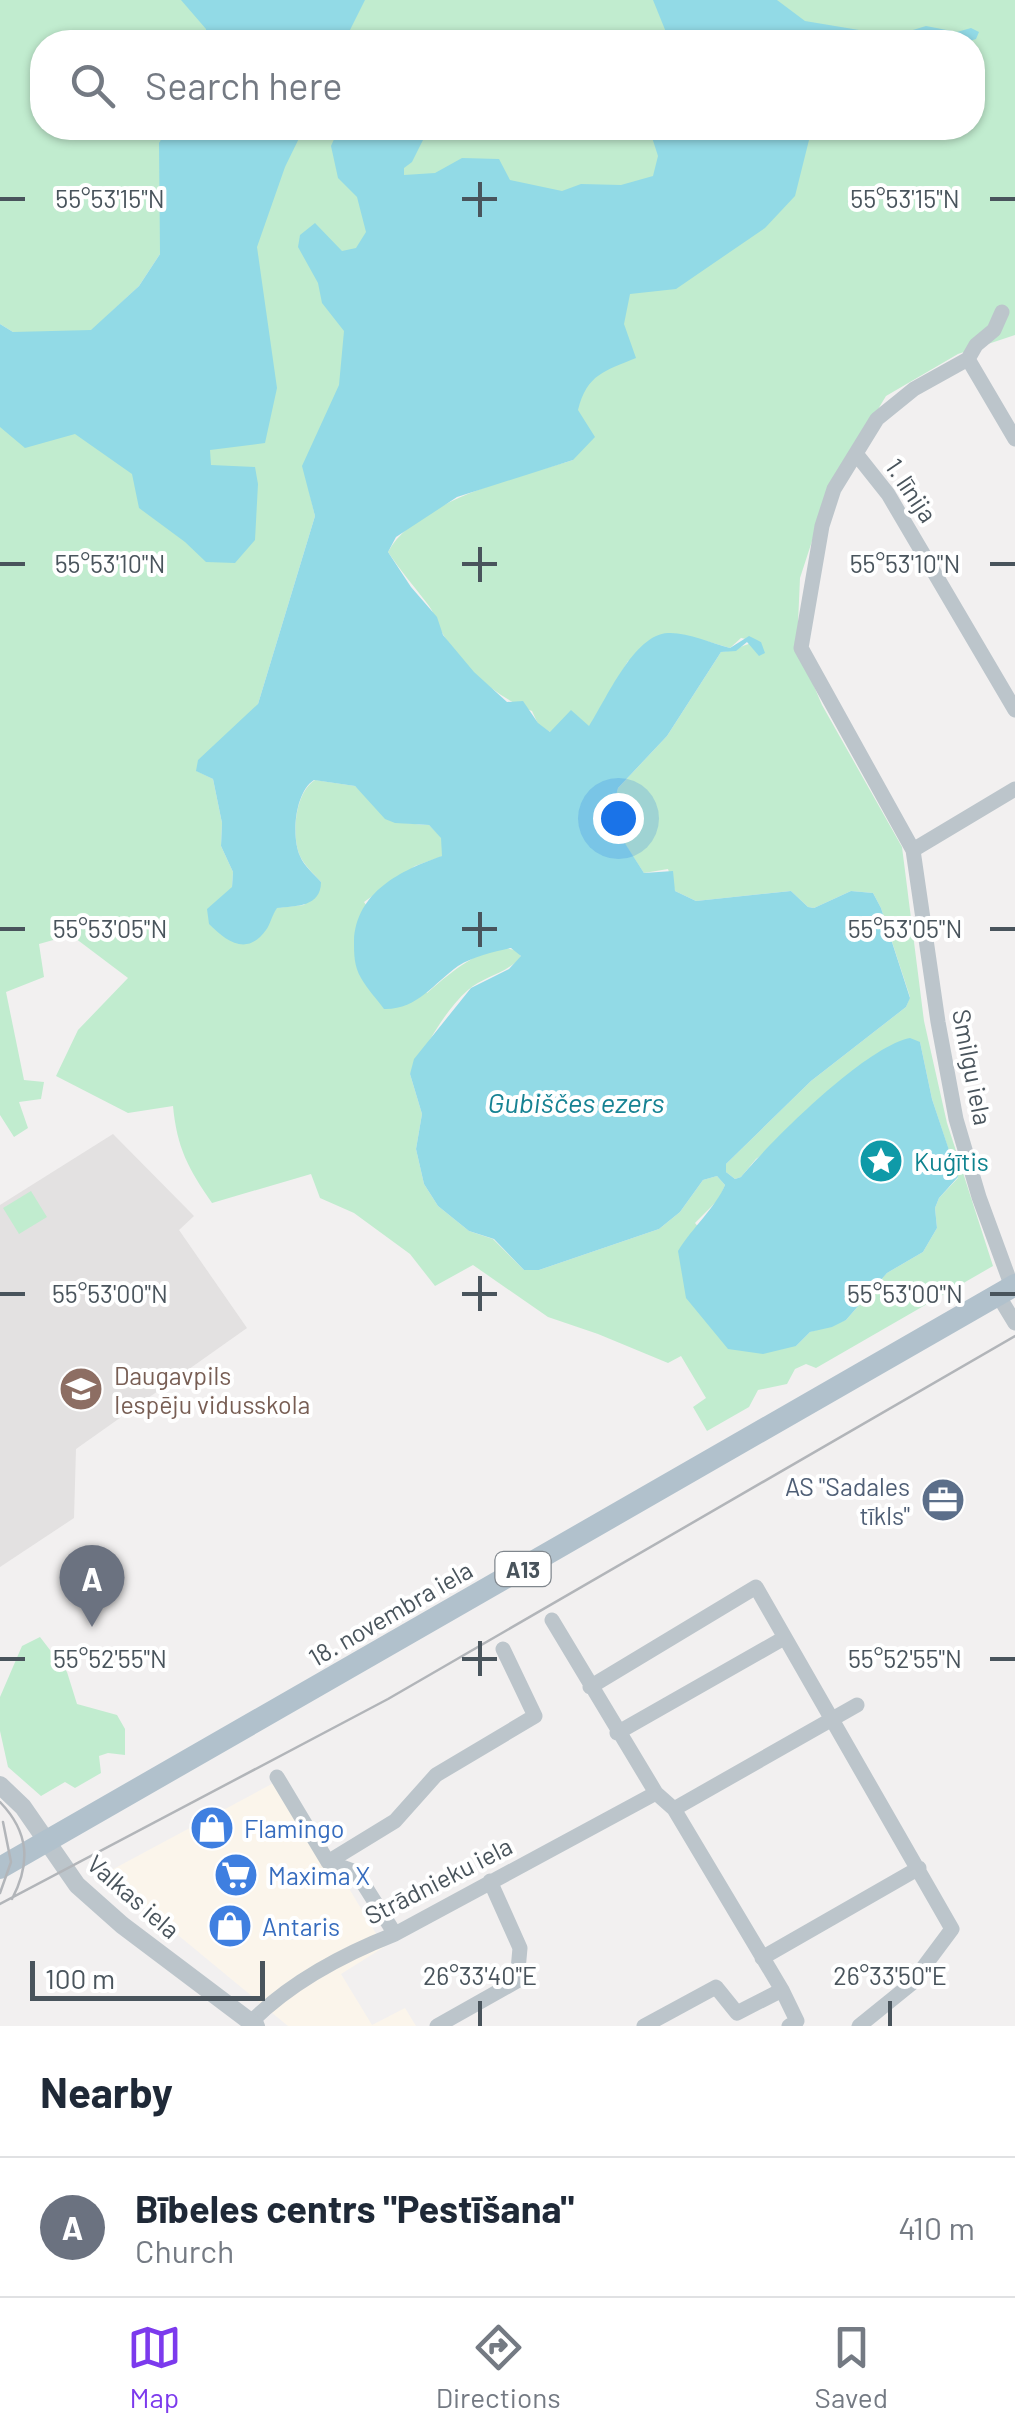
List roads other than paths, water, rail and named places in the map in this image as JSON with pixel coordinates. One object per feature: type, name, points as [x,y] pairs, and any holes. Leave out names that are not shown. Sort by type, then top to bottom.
[{"type":"main road","name":"18. novembra iela","points":[[0,1868],[1008,1289]]},
{"type":"street","points":[[858,455],[877,418],[914,389],[968,359],[994,330],[1002,312]]},
{"type":"street","points":[[968,359],[1015,439]]},
{"type":"street","name":"Smilgu iela","points":[[858,455],[834,489],[822,526],[801,648],[913,850],[956,1118],[1015,1323]]},
{"type":"street","name":"1. līnija","points":[[858,455],[888,494],[1015,710]]},
{"type":"street","points":[[913,850],[1015,789]]},
{"type":"street","points":[[590,1687],[756,1587],[952,1929],[911,1984],[859,2026]]},
{"type":"street","points":[[552,1620],[656,1793],[674,1809],[782,1990],[795,2024]]},
{"type":"street","points":[[617,1732],[784,1638]]},
{"type":"street","points":[[328,1862],[395,1821],[436,1775],[534,1716],[503,1649]]},
{"type":"street","points":[[674,1809],[857,1705]]},
{"type":"street","points":[[278,1777],[328,1862],[356,1872],[395,1934]]},
{"type":"street","name":"Valkas iela","points":[[0,1785],[23,1807],[77,1886],[253,2024]]},
{"type":"street","name":"Strādnieku iela","points":[[253,2024],[278,1996],[361,1947],[395,1934],[656,1793]]},
{"type":"street","points":[[762,1958],[919,1868]]},
{"type":"street","points":[[437,2026],[518,1980],[520,1948],[490,1881]]},
{"type":"street","points":[[644,2026],[716,1986],[738,2012],[782,1990]]},
{"type":"water","points":[[181,0],[365,0],[350,30],[206,29]]},
{"type":"water","points":[[653,0],[777,0],[805,21],[859,30],[665,30]]},
{"type":"water","points":[[926,26],[947,30],[913,30]]},
{"type":"water","points":[[298,140],[257,247],[277,388],[265,443],[210,450],[211,465],[255,467],[255,540],[235,563],[206,562],[139,508],[132,474],[75,434],[25,448],[0,427],[0,324],[13,332],[91,330],[139,286],[160,254],[159,143]]},
{"type":"water","name":"Gubiščes ezers","points":[[334,140],[423,140],[412,162],[404,168],[404,175],[435,173],[462,158],[499,159],[510,180],[562,191],[581,184],[621,185],[653,176],[658,156],[653,140],[809,140],[795,196],[765,228],[676,289],[630,294],[624,324],[636,358],[599,375],[586,389],[578,410],[595,437],[573,460],[457,497],[396,537],[388,552],[437,617],[443,635],[474,672],[507,702],[523,701],[538,723],[550,732],[571,710],[589,726],[633,656],[656,636],[683,634],[730,648],[749,636],[761,642],[765,653],[759,656],[747,642],[736,651],[721,652],[667,736],[618,788],[610,820],[644,873],[673,871],[675,891],[696,901],[791,891],[814,908],[851,891],[873,893],[910,998],[906,1007],[811,1081],[726,1164],[726,1172],[735,1179],[741,1177],[796,1119],[845,1076],[891,1045],[910,1038],[920,1042],[932,1099],[958,1177],[939,1198],[935,1208],[937,1228],[923,1252],[887,1273],[846,1320],[810,1332],[796,1346],[763,1354],[728,1349],[686,1298],[678,1251],[721,1193],[725,1185],[717,1176],[703,1180],[680,1212],[659,1229],[539,1270],[524,1270],[494,1239],[469,1231],[438,1206],[424,1184],[416,1149],[422,1114],[410,1074],[414,1059],[471,988],[509,969],[521,956],[511,948],[470,960],[416,1000],[396,1008],[384,1009],[366,986],[355,960],[357,924],[363,909],[383,885],[442,856],[441,838],[429,825],[395,823],[385,819],[355,786],[314,780],[299,804],[296,837],[302,860],[321,882],[317,896],[306,904],[277,908],[266,930],[251,943],[237,944],[209,924],[207,909],[232,887],[233,872],[221,846],[222,823],[213,779],[196,771],[198,760],[258,704],[315,516],[302,466],[339,385],[344,331],[322,303],[318,283],[298,247],[300,235],[315,223],[342,251],[356,248],[366,232],[357,197],[338,178],[331,146]]},
{"type":"tram line","points":[[0,1904],[388,1699],[1015,1336]]},
{"type":"tram line","points":[[0,1802],[17,1825],[24,1848],[22,1873],[12,1899]]},
{"type":"tram line","points":[[0,1893],[11,1862],[3,1822]]},
{"type":"place","name":"Kuģītis","points":[[881,1161]]},
{"type":"place","name":"Daugavpils Iespēju vidusskola","points":[[81,1389]]},
{"type":"place","name":"AS \"Sadales tīkls\"","points":[[943,1500]]},
{"type":"place","name":"Bībeles centrs \"Pestīšana\"","points":[[92,1627]]},
{"type":"place","name":"Flamingo","points":[[212,1828]]},
{"type":"place","name":"Maxima X","points":[[236,1875]]},
{"type":"place","name":"Antaris","points":[[230,1926]]}]
